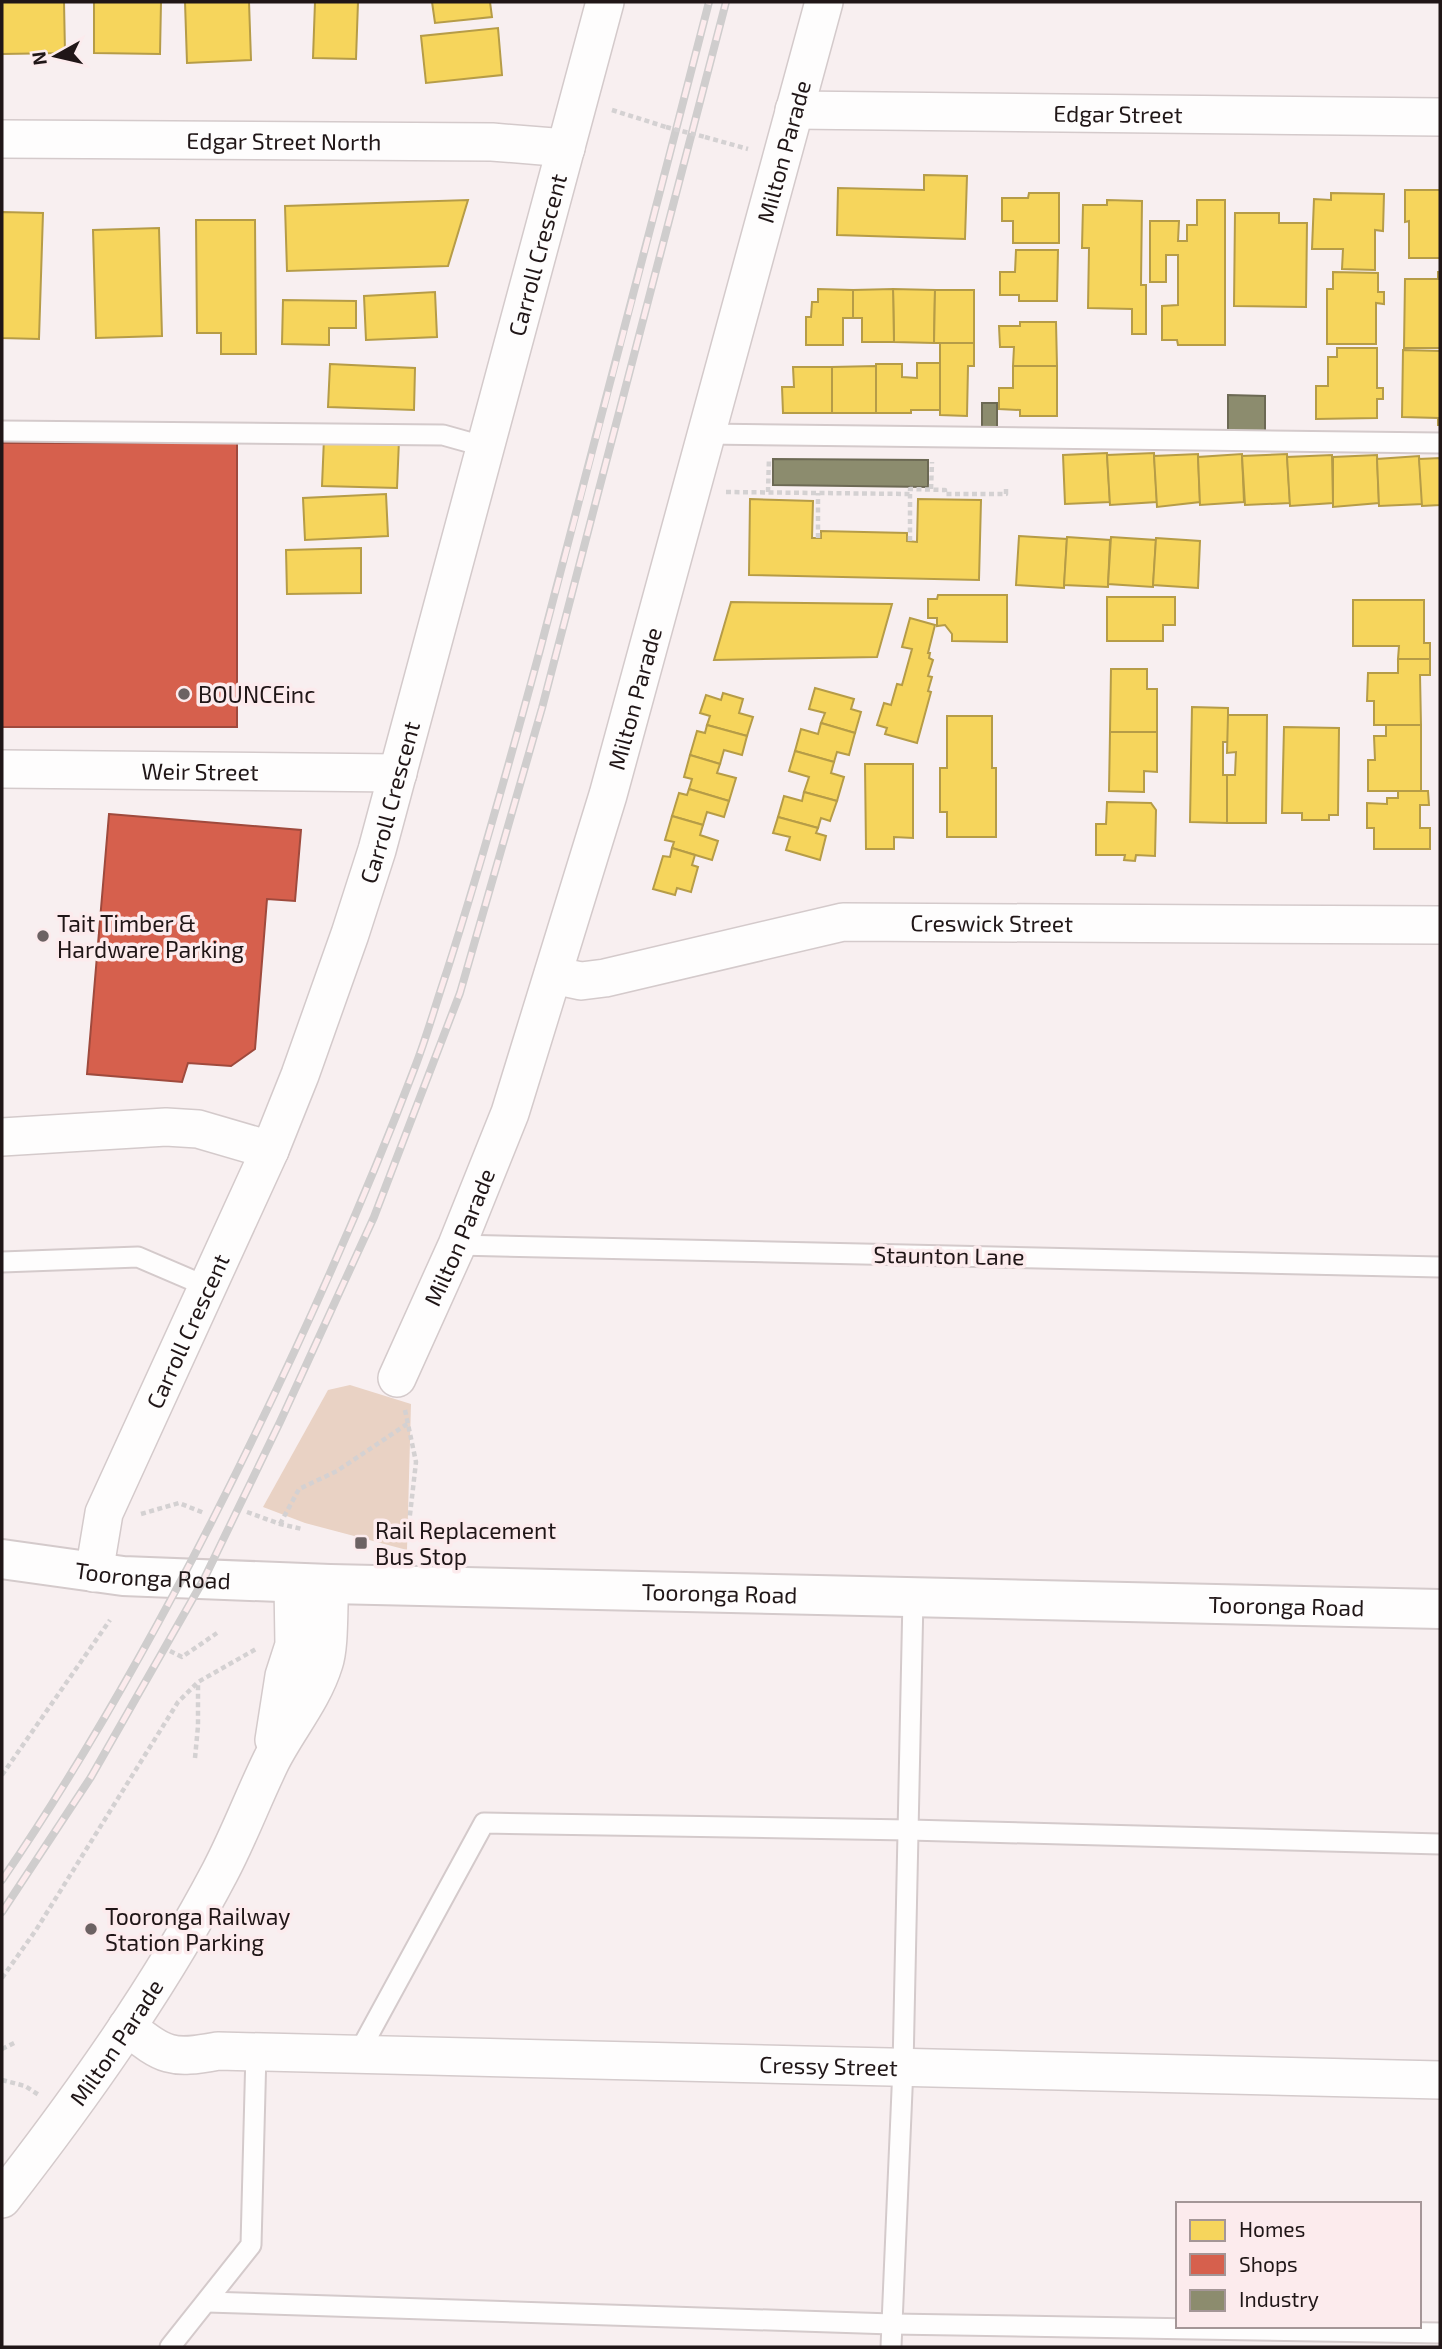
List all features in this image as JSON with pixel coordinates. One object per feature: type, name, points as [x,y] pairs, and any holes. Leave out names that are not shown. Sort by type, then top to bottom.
[{"type":"main road","name":"Tooronga Road","points":[[2,1559],[94,1573],[311,1583],[1440,1609]]},
{"type":"street","name":"Carroll Crescent","points":[[94,1573],[104,1513],[270,1150],[350,934],[377,850],[605,2]]},
{"type":"street","name":"Milton Parade","points":[[400,1390],[510,1112],[608,795],[824,2]]},
{"type":"street","name":"Edgar Street","points":[[794,110],[1440,117]]},
{"type":"street","name":"Edgar Street North","points":[[2,139],[492,142],[566,148]]},
{"type":"street","name":"Weir Street","points":[[2,769],[398,773]]},
{"type":"street","name":"Creswick Street","points":[[553,975],[581,981],[605,978],[843,922],[1440,925]]},
{"type":"street","points":[[2,1137],[143,1128],[187,1128],[270,1150]]},
{"type":"street","name":"Milton Parade","points":[[2,2199],[54,2132],[134,2017],[219,1874],[246,1822],[271,1762],[284,1676],[311,1583]]},
{"type":"street","name":"Cressy Street","points":[[134,2017],[151,2045],[170,2055],[187,2057],[218,2051],[1440,2080]]},
{"type":"lane","points":[[2,431],[443,435],[486,447]]},
{"type":"lane","points":[[705,434],[1440,443]]},
{"type":"lane","name":"Staunton Lane","points":[[457,1245],[1440,1267]]},
{"type":"lane","points":[[2,1262],[138,1257],[208,1287]]},
{"type":"lane","points":[[891,2347],[903,2067],[913,1598]]},
{"type":"lane","points":[[358,2054],[484,1823],[1440,1843]]},
{"type":"lane","points":[[170,2347],[251,2245],[256,2052]]},
{"type":"lane","points":[[207,2302],[892,2324],[1440,2333]]},
{"type":"path","points":[[612,110],[751,150]]},
{"type":"path","points":[[768,492],[769,436]]},
{"type":"path","points":[[910,541],[910,489],[945,490],[945,494],[1006,494],[1006,488]]},
{"type":"path","points":[[718,492],[910,494]]},
{"type":"path","points":[[818,493],[818,538]]},
{"type":"path","points":[[400,1390],[416,1462],[407,1541]]},
{"type":"path","points":[[280,1524],[299,1489],[337,1471],[407,1424]]},
{"type":"path","points":[[136,1515],[179,1503],[204,1513]]},
{"type":"path","points":[[247,1512],[302,1529]]},
{"type":"path","points":[[2,1775],[110,1620]]},
{"type":"path","points":[[170,1651],[183,1657],[217,1633]]},
{"type":"path","points":[[2,1978],[36,1930],[178,1702],[198,1682],[261,1645]]},
{"type":"path","points":[[195,1758],[198,1682]]},
{"type":"path","points":[[2,2049],[16,2042]]},
{"type":"path","points":[[2,2080],[25,2087],[38,2095]]},
{"type":"shaded area","points":[[350,1385],[411,1404],[407,1550],[305,1523],[263,1507],[328,1390]]},
{"type":"building: Homes","points":[[2,2],[64,2],[65,53],[2,54]]},
{"type":"building: Homes","points":[[94,2],[161,2],[160,54],[94,53]]},
{"type":"building: Homes","points":[[185,2],[249,2],[251,60],[187,63]]},
{"type":"building: Homes","points":[[315,2],[358,2],[356,59],[313,58]]},
{"type":"building: Homes","points":[[432,2],[490,2],[492,17],[435,23]]},
{"type":"building: Homes","points":[[498,28],[502,75],[426,83],[421,36]]},
{"type":"building: Homes","points":[[924,175],[967,176],[965,239],[837,235],[838,188],[924,190]]},
{"type":"building: Homes","points":[[1405,190],[1440,190],[1440,258],[1409,258],[1409,221],[1405,222]]},
{"type":"building: Homes","points":[[1029,193],[1059,193],[1059,243],[1013,243],[1013,221],[1002,221],[1002,198],[1028,198]]},
{"type":"building: Homes","points":[[1331,193],[1384,194],[1383,231],[1375,230],[1375,270],[1342,269],[1343,249],[1312,249],[1314,199],[1331,200]]},
{"type":"building: Homes","points":[[468,200],[448,266],[287,271],[285,206]]},
{"type":"building: Homes","points":[[1107,200],[1142,201],[1141,285],[1146,285],[1146,334],[1132,334],[1132,309],[1088,308],[1089,248],[1082,248],[1083,205],[1107,205]]},
{"type":"building: Homes","points":[[1197,200],[1225,200],[1225,345],[1178,345],[1177,340],[1162,340],[1162,306],[1178,305],[1178,255],[1166,255],[1166,282],[1150,282],[1150,221],[1179,221],[1178,241],[1187,241],[1187,225],[1197,225]]},
{"type":"building: Homes","points":[[2,212],[43,213],[39,339],[2,338]]},
{"type":"building: Homes","points":[[1235,213],[1279,213],[1279,223],[1307,223],[1306,307],[1234,306]]},
{"type":"building: Homes","points":[[196,220],[255,220],[256,354],[221,354],[221,333],[197,333]]},
{"type":"building: Homes","points":[[159,228],[162,336],[96,338],[93,230]]},
{"type":"building: Homes","points":[[1016,250],[1058,250],[1057,301],[1019,301],[1019,295],[1000,295],[1000,272],[1015,272]]},
{"type":"building: Homes","points":[[1333,272],[1378,273],[1378,292],[1384,292],[1384,304],[1376,303],[1376,344],[1327,344],[1327,289],[1333,289]]},
{"type":"building: Homes","points":[[1438,272],[1440,348],[1404,348],[1405,279],[1438,279]]},
{"type":"building: Homes","points":[[818,289],[853,290],[853,318],[843,318],[843,345],[806,345],[806,317],[811,317],[812,302],[818,302]]},
{"type":"building: Homes","points":[[893,289],[935,290],[934,343],[894,342]]},
{"type":"building: Homes","points":[[893,289],[894,342],[862,342],[862,318],[853,318],[853,290]]},
{"type":"building: Homes","points":[[935,290],[974,290],[974,343],[934,343]]},
{"type":"building: Homes","points":[[435,292],[437,337],[366,340],[364,296]]},
{"type":"building: Homes","points":[[283,300],[356,301],[356,328],[329,328],[329,345],[282,344]]},
{"type":"building: Homes","points":[[1020,322],[1056,322],[1057,366],[1013,366],[1014,347],[1000,347],[999,326],[1020,326]]},
{"type":"building: Homes","points":[[940,343],[974,343],[974,366],[968,366],[967,416],[940,415]]},
{"type":"building: Homes","points":[[1337,348],[1377,348],[1377,388],[1383,388],[1383,399],[1377,399],[1377,418],[1316,419],[1316,386],[1328,386],[1328,357],[1337,357]]},
{"type":"building: Homes","points":[[1403,350],[1440,351],[1440,425],[1438,418],[1402,417]]},
{"type":"building: Homes","points":[[917,363],[940,363],[940,410],[876,413],[876,364],[902,364],[902,377],[917,378]]},
{"type":"building: Homes","points":[[330,364],[415,368],[414,410],[328,407]]},
{"type":"building: Homes","points":[[876,366],[876,413],[832,413],[832,367]]},
{"type":"building: Homes","points":[[1013,366],[1057,366],[1057,416],[1020,416],[1020,410],[999,409],[999,388],[1013,388]]},
{"type":"building: Homes","points":[[793,367],[832,367],[832,413],[783,413],[782,387],[794,387]]},
{"type":"building: Homes","points":[[324,438],[399,440],[397,488],[322,486]]},
{"type":"building: Homes","points":[[1107,453],[1110,502],[1065,504],[1063,455]]},
{"type":"building: Homes","points":[[1154,453],[1157,502],[1110,505],[1107,455]]},
{"type":"building: Homes","points":[[1198,454],[1200,502],[1157,507],[1154,456]]},
{"type":"building: Homes","points":[[1242,454],[1244,502],[1200,505],[1198,457]]},
{"type":"building: Homes","points":[[1287,454],[1290,503],[1245,505],[1242,456]]},
{"type":"building: Homes","points":[[1332,455],[1333,503],[1290,506],[1287,457]]},
{"type":"building: Homes","points":[[1377,455],[1379,503],[1333,507],[1333,457]]},
{"type":"building: Homes","points":[[1419,456],[1423,504],[1379,506],[1377,459]]},
{"type":"building: Homes","points":[[1440,458],[1440,505],[1422,506],[1419,459]]},
{"type":"building: Homes","points":[[386,494],[388,536],[305,540],[303,498]]},
{"type":"building: Homes","points":[[750,499],[813,501],[812,538],[821,538],[821,531],[907,533],[907,541],[917,542],[918,499],[981,500],[979,580],[749,575]]},
{"type":"building: Homes","points":[[1019,536],[1067,539],[1064,588],[1016,585]]},
{"type":"building: Homes","points":[[1067,537],[1110,540],[1108,587],[1064,585]]},
{"type":"building: Homes","points":[[1111,537],[1156,540],[1153,587],[1108,584]]},
{"type":"building: Homes","points":[[1156,538],[1200,541],[1198,588],[1153,585]]},
{"type":"building: Homes","points":[[361,548],[361,593],[287,594],[286,550]]},
{"type":"building: Homes","points":[[938,595],[1007,595],[1007,642],[952,641],[952,634],[945,625],[937,626],[937,618],[928,618],[928,599],[937,599]]},
{"type":"building: Homes","points":[[1107,597],[1175,597],[1175,625],[1163,625],[1163,641],[1107,641]]},
{"type":"building: Homes","points":[[1353,600],[1424,600],[1424,643],[1430,643],[1430,659],[1398,659],[1399,646],[1353,646]]},
{"type":"building: Homes","points":[[731,602],[892,604],[877,657],[714,660]]},
{"type":"building: Homes","points":[[910,618],[935,625],[928,653],[933,660],[928,676],[932,677],[928,691],[931,692],[917,743],[885,734],[887,728],[877,725],[884,703],[891,705],[897,684],[902,685],[912,649],[902,647]]},
{"type":"building: Homes","points":[[1398,659],[1430,659],[1430,675],[1420,675],[1421,725],[1374,725],[1374,701],[1367,701],[1368,673],[1398,673]]},
{"type":"building: Homes","points":[[1111,669],[1147,669],[1147,689],[1157,689],[1157,732],[1110,732]]},
{"type":"building: Homes","points":[[815,688],[854,699],[851,709],[861,712],[855,733],[821,723],[825,713],[809,709]]},
{"type":"building: Homes","points":[[723,693],[743,699],[739,713],[753,717],[747,736],[707,725],[710,716],[700,713],[706,695],[721,700]]},
{"type":"building: Homes","points":[[1192,707],[1228,708],[1228,742],[1223,742],[1223,775],[1227,775],[1227,823],[1190,822]]},
{"type":"building: Homes","points":[[1228,715],[1267,715],[1266,823],[1227,823],[1227,775],[1235,775],[1236,752],[1227,753]]},
{"type":"building: Homes","points":[[947,716],[992,716],[992,768],[996,768],[996,837],[947,837],[947,812],[940,812],[940,768],[947,768]]},
{"type":"building: Homes","points":[[821,723],[855,733],[849,755],[837,752],[834,762],[795,751],[801,729],[818,734]]},
{"type":"building: Homes","points":[[707,725],[747,736],[742,755],[724,750],[720,764],[690,755],[697,731],[705,733]]},
{"type":"building: Homes","points":[[1386,725],[1421,725],[1421,791],[1368,791],[1368,760],[1375,760],[1374,736],[1386,736]]},
{"type":"building: Homes","points":[[1284,727],[1339,728],[1338,815],[1329,815],[1329,820],[1302,820],[1302,813],[1282,813]]},
{"type":"building: Homes","points":[[1110,732],[1157,732],[1157,772],[1144,771],[1144,792],[1109,791]]},
{"type":"building: Homes","points":[[795,751],[834,762],[831,773],[844,777],[837,801],[804,792],[809,777],[789,771]]},
{"type":"building: Homes","points":[[690,755],[720,764],[717,773],[736,778],[729,801],[689,789],[692,779],[684,777]]},
{"type":"building: Homes","points":[[865,764],[913,764],[913,838],[894,837],[894,849],[866,849]]},
{"type":"building: Homes","points":[[689,789],[729,801],[724,817],[707,812],[703,825],[672,816],[679,793],[687,795]]},
{"type":"building: Homes","points":[[1398,791],[1428,791],[1429,805],[1420,805],[1420,828],[1430,828],[1430,849],[1374,849],[1374,828],[1367,828],[1367,803],[1387,804],[1387,798],[1398,798]]},
{"type":"building: Homes","points":[[804,792],[837,801],[830,821],[821,818],[818,828],[778,817],[784,796],[802,801]]},
{"type":"building: Homes","points":[[1107,802],[1151,803],[1156,810],[1155,856],[1136,855],[1135,861],[1124,860],[1125,855],[1096,855],[1096,824],[1106,824]]},
{"type":"building: Homes","points":[[672,816],[703,825],[700,835],[718,841],[712,860],[672,848],[674,842],[665,840]]},
{"type":"building: Homes","points":[[778,817],[818,828],[816,833],[826,836],[820,860],[786,850],[790,837],[773,833]]},
{"type":"building: Homes","points":[[672,848],[695,855],[692,865],[698,867],[691,892],[677,888],[675,895],[653,889],[663,856],[670,857]]},
{"type":"building: Shops","points":[[2,443],[237,443],[237,727],[2,727]]},
{"type":"building: Shops","points":[[109,814],[301,830],[295,901],[267,899],[255,1049],[231,1066],[188,1063],[182,1082],[87,1074]]},
{"type":"building: Industry","points":[[1228,395],[1265,396],[1265,432],[1228,432]]},
{"type":"building: Industry","points":[[982,403],[997,403],[997,429],[982,429]]},
{"type":"building: Industry","points":[[773,459],[928,460],[928,487],[773,485]]},
{"type":"railway","points":[[2,1880],[113,1704],[212,1521],[320,1297],[415,1067],[460,931],[518,730],[709,2]]},
{"type":"railway","points":[[2,1912],[91,1777],[204,1579],[374,1217],[460,993],[542,708],[726,2]]},
{"type":"place","name":"BOUNCEinc","points":[[184,694]]},
{"type":"place","name":"Tait Timber & Hardware Parking","points":[[43,936]]},
{"type":"place","name":"Rail Replacement Bus Stop","points":[[361,1543]]},
{"type":"place","name":"Tooronga Railway Station Parking","points":[[91,1929]]}]
